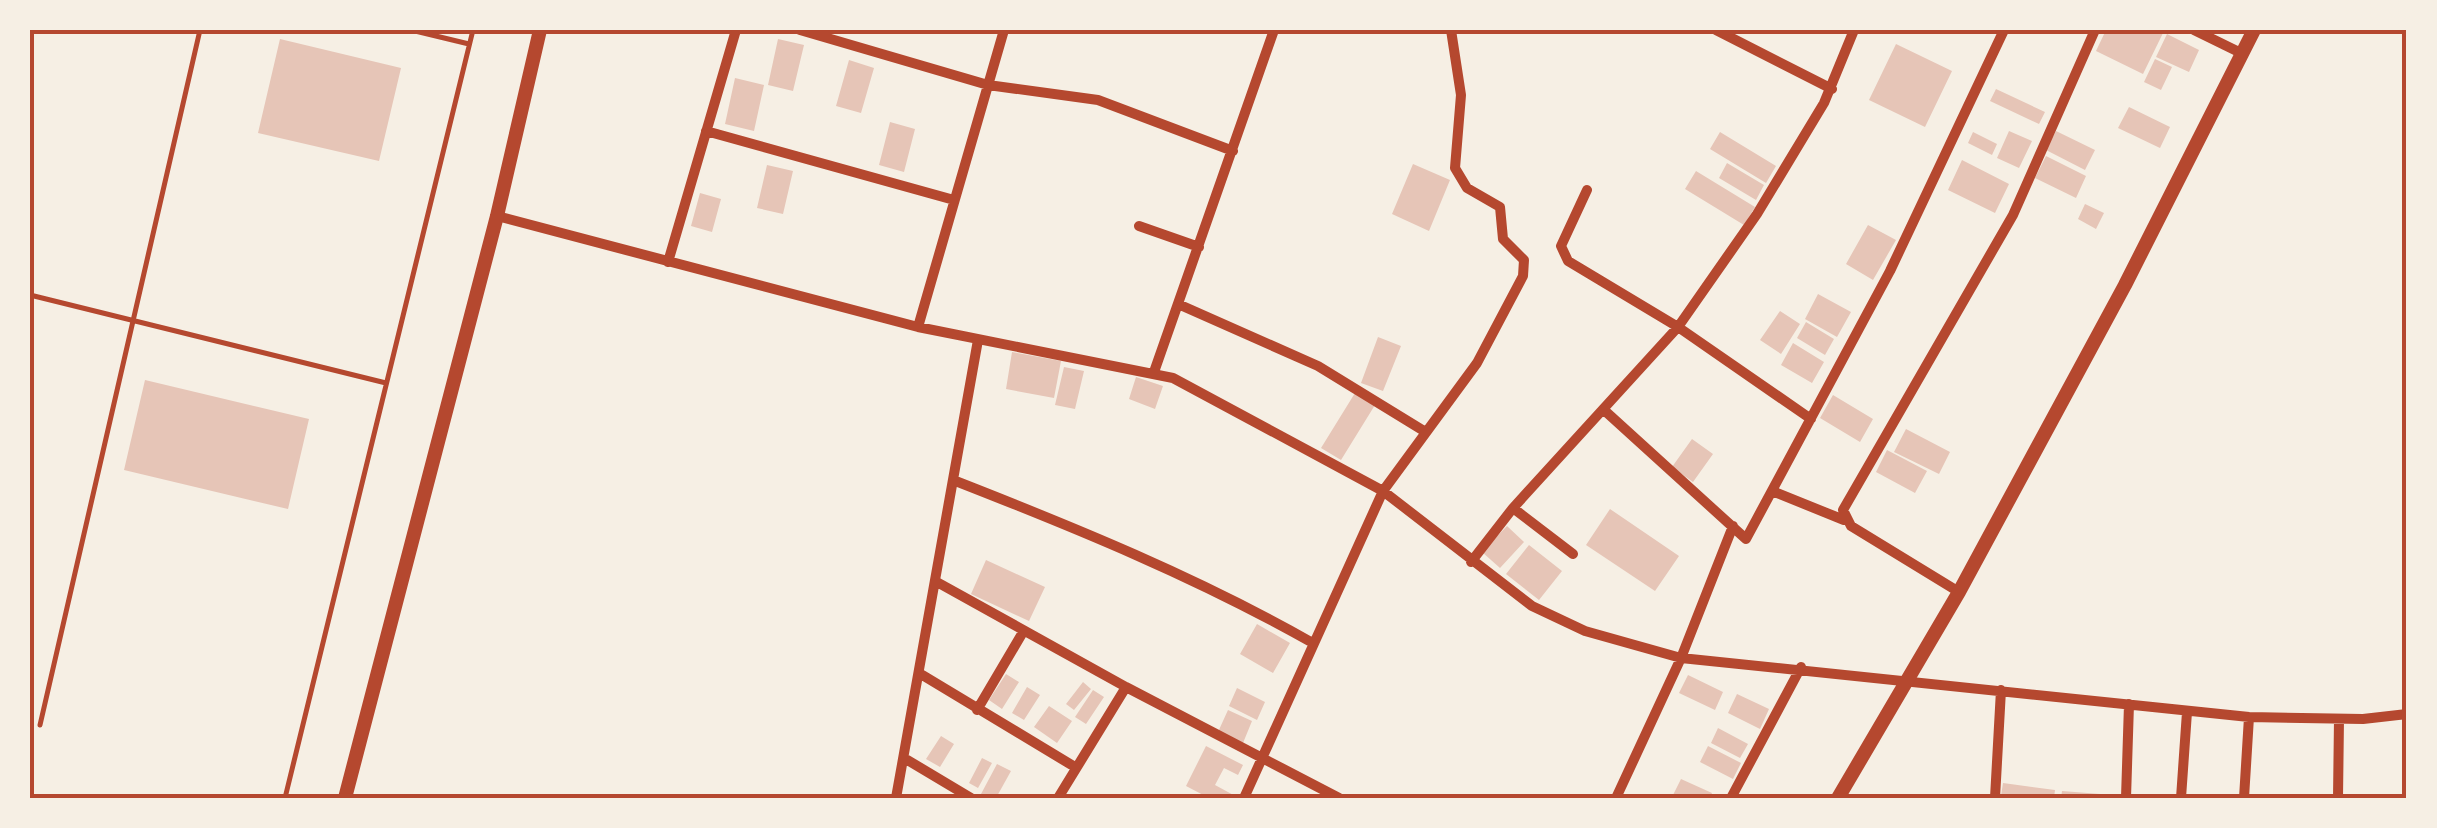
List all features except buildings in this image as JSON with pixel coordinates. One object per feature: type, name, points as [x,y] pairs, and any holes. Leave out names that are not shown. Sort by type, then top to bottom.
[{"type":"street","points":[[345,798],[496,216],[540,30]]},
{"type":"street","points":[[668,262],[736,30]]},
{"type":"street","points":[[800,30],[988,85],[1098,100],[1233,151]]},
{"type":"street","points":[[918,327],[1004,30]]},
{"type":"street","points":[[1154,372],[1274,30]]},
{"type":"street","points":[[1244,798],[1382,491],[1477,363],[1525,268],[1520,254],[1503,238],[1500,207],[1458,179],[1455,168],[1461,95],[1450,30]]},
{"type":"street","points":[[1716,30],[1832,89]]},
{"type":"street","points":[[1471,562],[1513,508],[1678,327],[1756,214],[1832,89],[1854,30]]},
{"type":"street","points":[[1604,410],[1746,538],[1890,271],[2004,30]]},
{"type":"street","points":[[1844,520],[1849,497],[1923,378],[2013,215],[2095,30]]},
{"type":"street","points":[[2194,30],[2241,53]]},
{"type":"street","points":[[1838,798],[1959,592],[2125,285],[2254,30]]},
{"type":"street","points":[[706,132],[954,200]]},
{"type":"street","points":[[1587,190],[1563,238],[1563,254],[1811,419]]},
{"type":"street","points":[[496,216],[918,327],[1154,372],[1272,429],[1382,491],[1532,606],[1585,630],[1682,658],[2249,717],[2339,719],[2407,714]]},
{"type":"street","points":[[1139,226],[1199,247]]},
{"type":"street","points":[[1178,304],[1318,366],[1424,432]]},
{"type":"street","points":[[896,798],[978,340]]},
{"type":"street","points":[[953,480],[1133,551],[1225,593],[1311,642]]},
{"type":"street","points":[[1772,491],[1844,520],[1959,592]]},
{"type":"street","points":[[1513,508],[1573,554]]},
{"type":"street","points":[[1616,798],[1682,658],[1733,526]]},
{"type":"street","points":[[935,581],[1022,632],[1338,798]]},
{"type":"street","points":[[977,710],[1022,632]]},
{"type":"street","points":[[1732,798],[1801,668]]},
{"type":"street","points":[[919,673],[1075,767]]},
{"type":"street","points":[[1058,798],[1126,688]]},
{"type":"street","points":[[1995,798],[2001,690]]},
{"type":"street","points":[[2126,798],[2129,704]]},
{"type":"street","points":[[2181,798],[2187,712]]},
{"type":"street","points":[[2244,798],[2249,717]]},
{"type":"street","points":[[2338,798],[2339,719]]},
{"type":"street","points":[[904,758],[971,798]]},
{"type":"lane","points":[[40,725],[200,30]]},
{"type":"lane","points":[[411,30],[469,44]]},
{"type":"lane","points":[[285,798],[473,30]]},
{"type":"lane","points":[[30,295],[387,383]]}]
